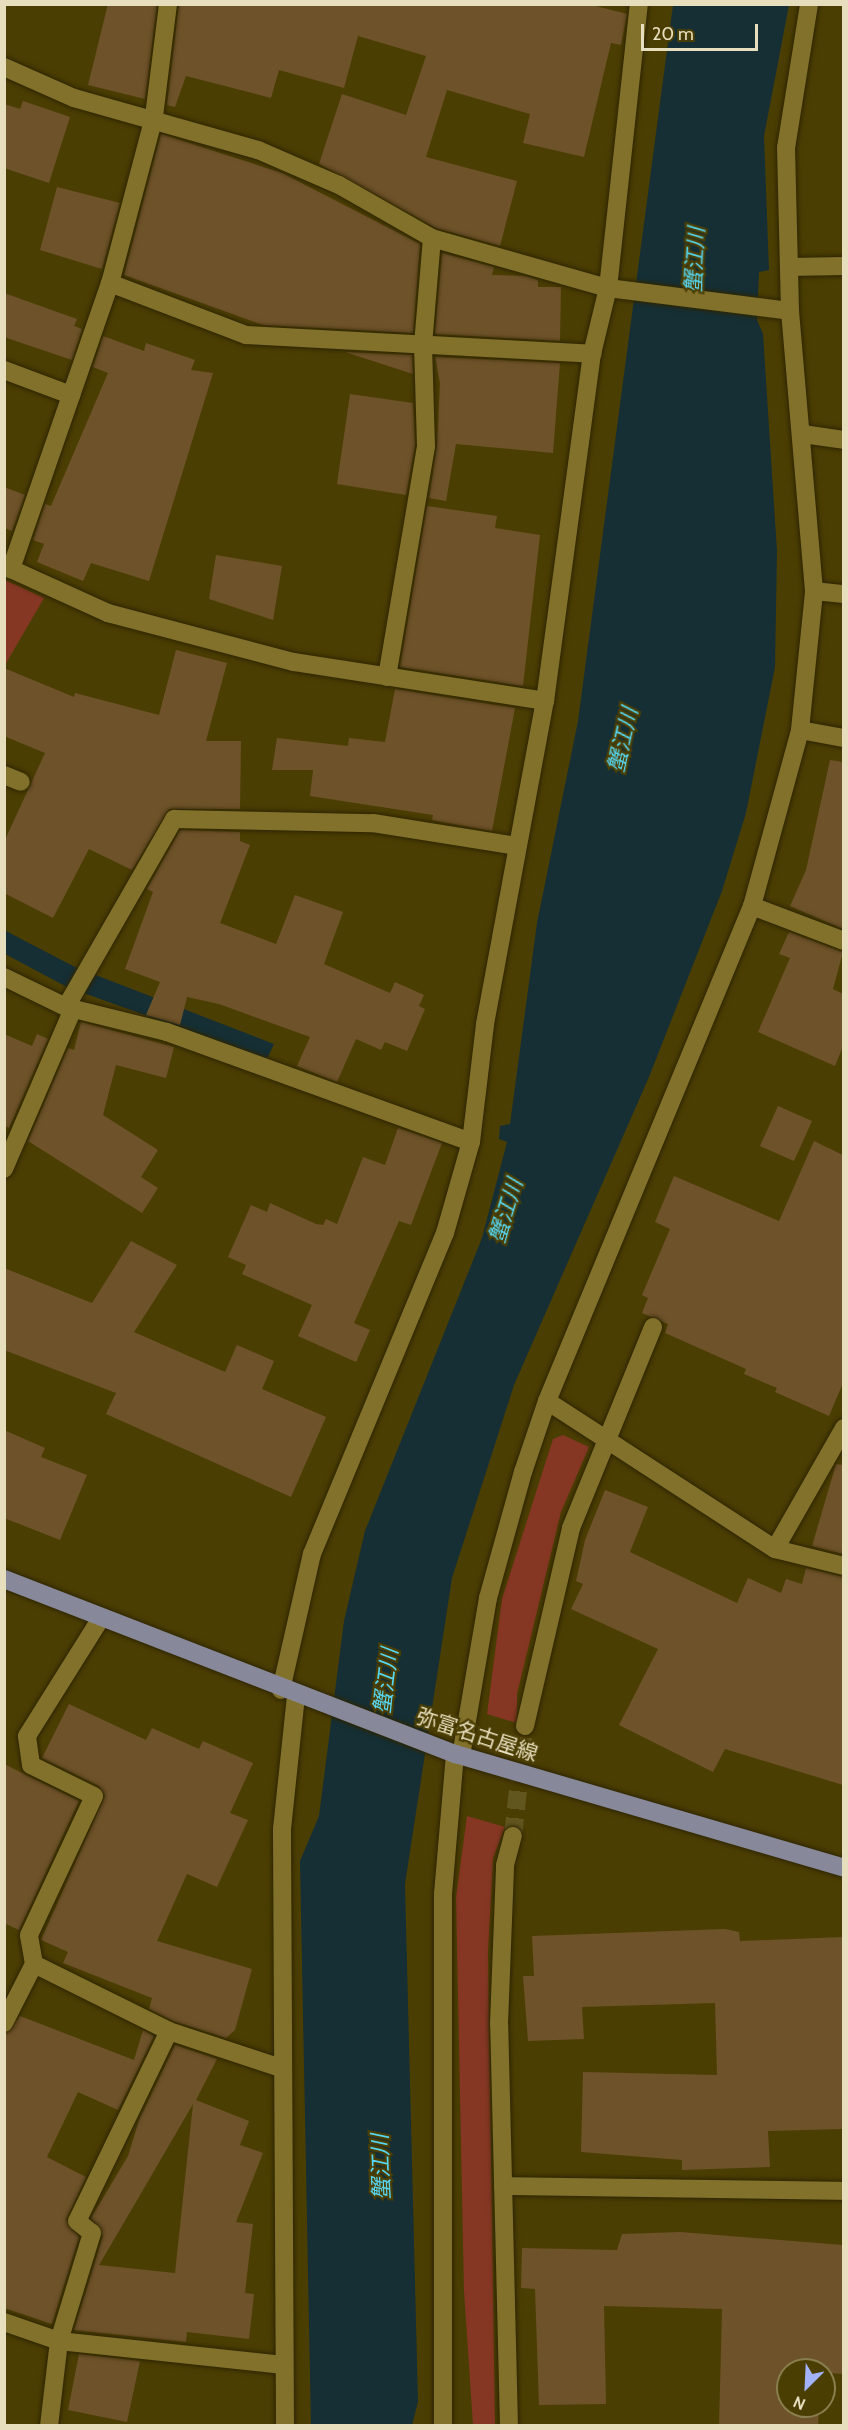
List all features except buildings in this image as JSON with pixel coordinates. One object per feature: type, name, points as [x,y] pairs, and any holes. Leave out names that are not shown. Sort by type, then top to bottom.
[{"type":"main road","name":"弥富名古屋線","points":[[4,1579],[288,1693],[458,1755],[843,1868]]},
{"type":"street","points":[[168,4],[154,117],[110,283],[11,569],[108,613],[294,662],[545,701]]},
{"type":"street","points":[[443,2426],[443,1894],[458,1755],[488,1598],[547,1401],[752,906],[800,730],[814,591],[803,434],[783,310],[789,267],[786,148],[809,4]]},
{"type":"street","points":[[285,2426],[281,2068],[282,1829],[288,1693],[312,1554],[445,1233],[471,1142],[516,846],[545,701],[592,354],[608,288],[636,5]]},
{"type":"street","points":[[4,67],[74,98],[154,117],[268,154],[339,185],[432,238],[608,288],[783,310]]},
{"type":"street","points":[[387,677],[426,446],[423,345],[432,238]]},
{"type":"street","points":[[789,267],[843,266]]},
{"type":"street","points":[[110,283],[246,335],[592,354]]},
{"type":"street","points":[[4,370],[71,394]]},
{"type":"street","points":[[803,434],[843,440]]},
{"type":"street","points":[[814,591],[843,594]]},
{"type":"street","points":[[800,730],[843,738]]},
{"type":"street","points":[[5,1164],[70,1004],[174,819],[373,823],[516,846]]},
{"type":"street","points":[[752,906],[843,941]]},
{"type":"street","points":[[4,977],[70,1004],[167,1032],[471,1142]]},
{"type":"street","points":[[525,1726],[571,1528],[653,1327]]},
{"type":"street","points":[[547,1401],[775,1549],[843,1566]]},
{"type":"street","points":[[775,1549],[843,1428]]},
{"type":"street","points":[[4,2023],[34,1964],[29,1935],[94,1796],[32,1765],[27,1736],[101,1618]]},
{"type":"street","points":[[509,2426],[499,2024],[505,1864],[513,1836]]},
{"type":"street","points":[[34,1964],[169,2031],[281,2068]]},
{"type":"street","points":[[49,2426],[59,2341],[92,2234],[77,2221],[169,2031]]},
{"type":"street","points":[[503,2186],[843,2191]]},
{"type":"street","points":[[4,2322],[59,2341],[284,2365]]},
{"type":"shaded area","points":[[5,580],[44,598],[5,665]]},
{"type":"shaded area","points":[[563,1435],[589,1447],[561,1512],[517,1694],[517,1723],[487,1714],[502,1599],[553,1439]]},
{"type":"shaded area","points":[[467,1816],[505,1827],[493,1858],[488,1953],[495,2426],[473,2425],[464,2291],[456,1897]]},
{"type":"water","name":"蟹江川","points":[[673,5],[789,5],[764,136],[769,270],[759,272],[757,320],[763,334],[777,551],[775,667],[746,813],[722,891],[649,1077],[514,1385],[452,1578],[405,1884],[418,2402],[412,2425],[311,2426],[300,1861],[319,1816],[344,1621],[365,1531],[482,1238],[507,1142],[499,1139],[500,1126],[510,1124],[537,923],[578,721]]},
{"type":"water","points":[[4,930],[75,967],[274,1044],[267,1059],[67,987],[5,954]]},
{"type":"tunnel","points":[[513,1836],[525,1726]]}]
